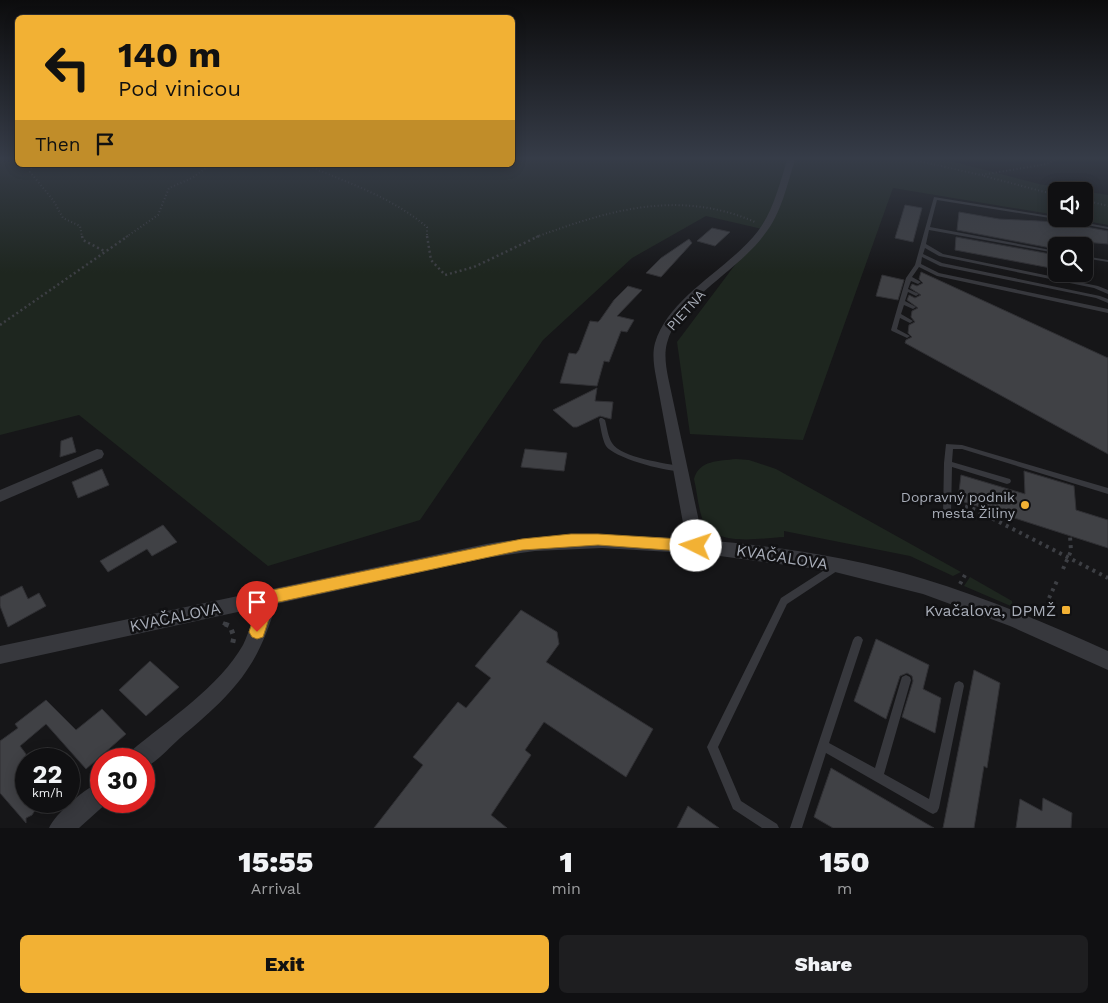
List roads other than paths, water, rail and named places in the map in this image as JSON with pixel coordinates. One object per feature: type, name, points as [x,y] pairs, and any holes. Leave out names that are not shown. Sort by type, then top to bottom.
[{"type":"street","name":"PIETNA","points":[[696,546],[662,377],[659,352],[662,340],[674,318],[753,242],[766,227],[778,196]]},
{"type":"street","points":[[0,496],[97,454]]},
{"type":"street","name":"KVAČALOVA","points":[[0,655],[530,544],[598,540],[762,552],[837,566],[932,589],[1022,624],[1108,661]]},
{"type":"street","points":[[151,748],[220,687],[246,658],[268,598]]},
{"type":"street","points":[[61,828],[90,802]]},
{"type":"lane","points":[[907,336],[894,330],[908,278],[918,265],[934,198],[1048,217]]},
{"type":"lane","points":[[1093,225],[1108,228]]},
{"type":"lane","points":[[927,228],[1048,251]]},
{"type":"lane","points":[[923,245],[942,255],[1096,287],[1108,292]]},
{"type":"lane","points":[[920,254],[940,264],[1098,296],[1108,301]]},
{"type":"lane","points":[[1093,258],[1108,261]]},
{"type":"lane","points":[[918,265],[937,274],[1108,311]]},
{"type":"lane","points":[[908,278],[918,282]]},
{"type":"lane","points":[[906,290],[916,294]]},
{"type":"lane","points":[[902,302],[913,307]]},
{"type":"lane","points":[[898,315],[910,321]]},
{"type":"lane","points":[[602,420],[610,446],[618,452],[669,468],[681,469]]},
{"type":"lane","points":[[947,516],[949,446],[962,447],[1108,491]]},
{"type":"lane","points":[[948,463],[1007,481]]},
{"type":"lane","points":[[773,828],[737,805],[712,747],[784,601],[837,566]]},
{"type":"lane","points":[[796,828],[858,640]]},
{"type":"lane","points":[[878,776],[906,680]]},
{"type":"lane","points":[[824,746],[933,808],[959,686]]},
{"type":"place","name":"Dopravný podnik mesta Žiliny","points":[[1025,505]]},
{"type":"place","name":"Kvačalova, DPMŽ","points":[[1066,610]]}]
